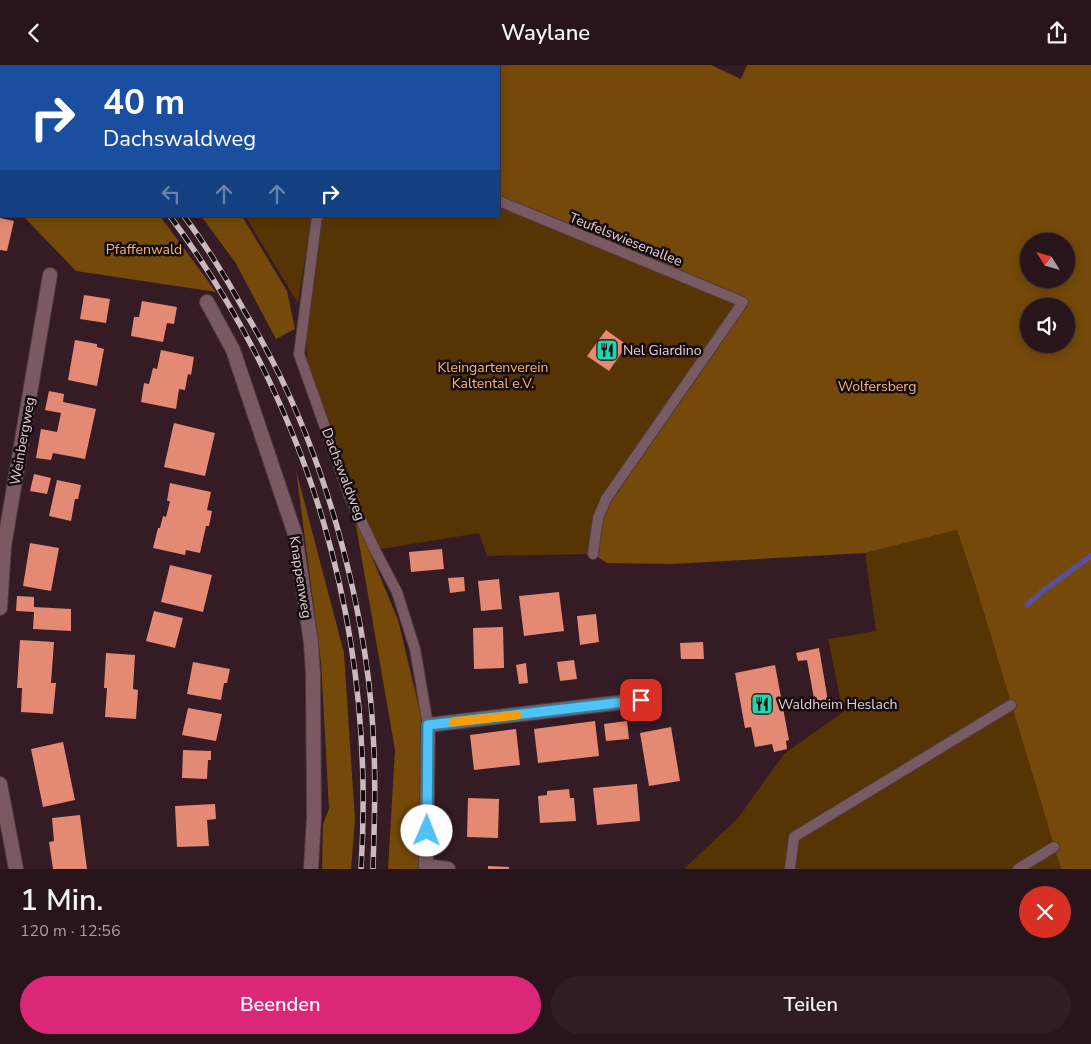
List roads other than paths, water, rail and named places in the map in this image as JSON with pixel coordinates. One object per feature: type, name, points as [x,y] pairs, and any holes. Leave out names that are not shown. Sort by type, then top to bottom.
[{"type":"street","name":"Weinbergweg","points":[[0,608],[4,546],[50,275]]},
{"type":"street","name":"Knappenweg","points":[[207,302],[233,350],[296,534],[314,675],[314,817],[311,869]]},
{"type":"street","points":[[428,725],[641,700]]},
{"type":"street","name":"Dachswaldweg","points":[[428,725],[426,867],[448,869]]},
{"type":"street","points":[[0,784],[16,869]]},
{"type":"lane","name":"Teufelswiesenallee","points":[[500,201],[743,302],[606,499],[598,518],[593,554]]},
{"type":"lane","name":"Dachswaldweg","points":[[317,217],[299,354],[349,495],[397,593],[415,649],[428,725]]},
{"type":"lane","points":[[790,869],[794,837],[1011,705]]},
{"type":"lane","points":[[1018,869],[1054,847]]},
{"type":"waterway","points":[[1027,605],[1044,590],[1091,556]]},
{"type":"railway","points":[[171,217],[220,290],[262,366],[297,444],[324,525],[345,608],[357,693],[363,780],[361,869]]},
{"type":"railway","points":[[185,217],[224,275],[256,330],[294,406],[313,453],[344,551],[356,602],[371,703],[375,781],[373,869]]},
{"type":"place","name":"Nel Giardino","points":[[607,350]]},
{"type":"place","name":"Waldheim Heslach","points":[[762,704]]},
{"type":"park label","name":"Pfaffenwald","points":[[144,249]]},
{"type":"park label","name":"Kleingartenverein Kaltental e.V.","points":[[493,375]]},
{"type":"park label","name":"Wolfersberg","points":[[877,386]]}]
